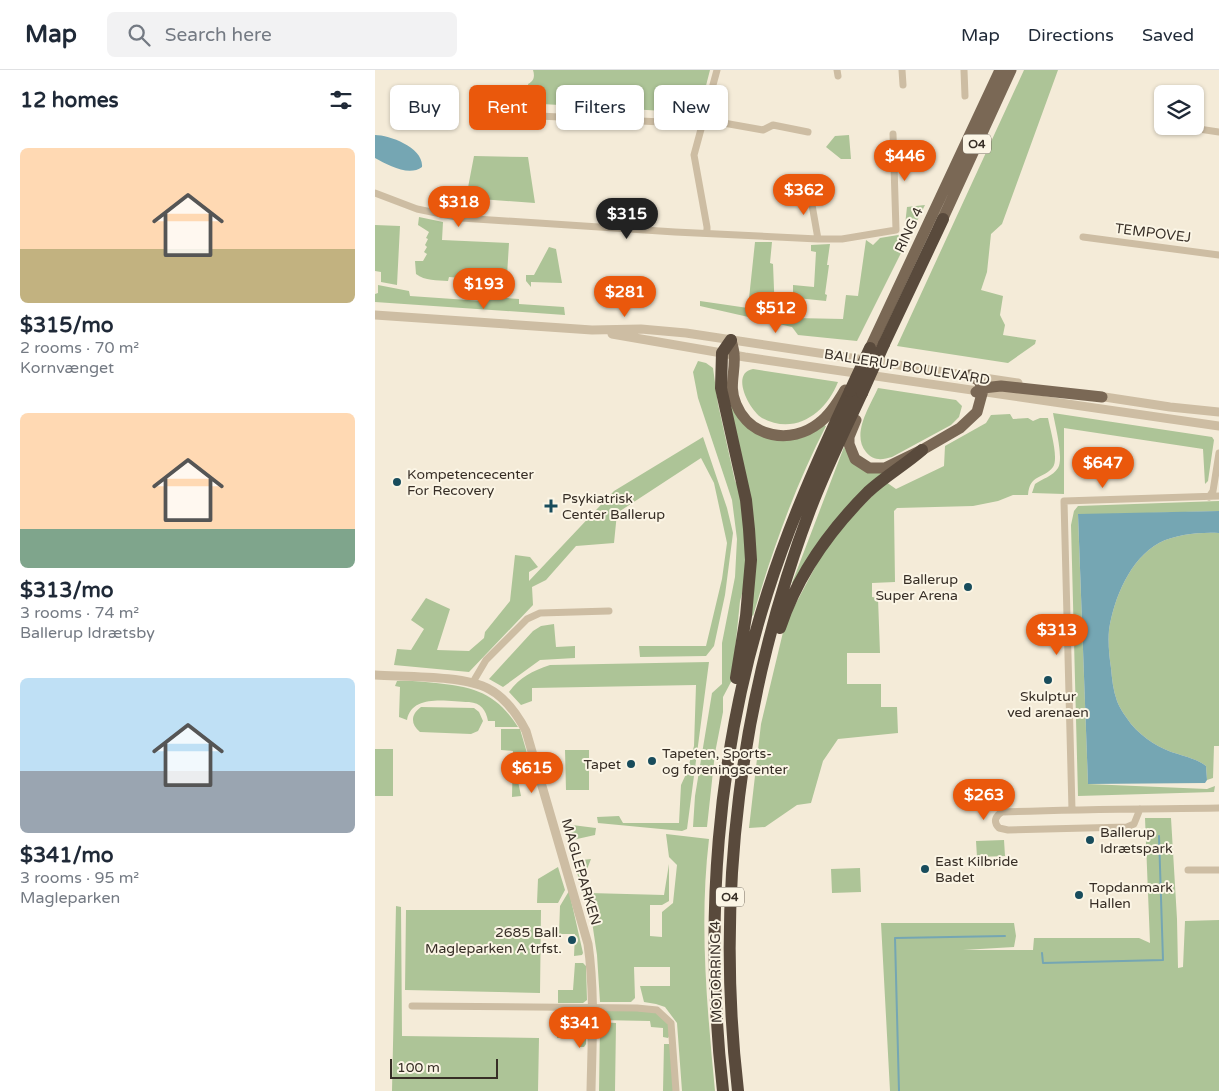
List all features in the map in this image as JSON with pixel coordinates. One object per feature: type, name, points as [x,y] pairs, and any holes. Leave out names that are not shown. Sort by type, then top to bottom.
[{"type":"highway","name":"O4","points":[[725,784],[740,697],[752,645],[767,593],[803,495],[943,219]]},
{"type":"highway","points":[[725,784],[727,723],[747,616],[751,560],[746,500],[722,396],[720,376],[731,340]]},
{"type":"highway","name":"O4","points":[[754,704],[781,597],[799,540],[856,392]]},
{"type":"highway","points":[[754,704],[785,614],[803,574],[833,530],[870,491],[923,450]]},
{"type":"highway","name":"MOTORRING 4","points":[[738,1091],[730,997],[730,896],[739,787],[754,704]]},
{"type":"highway","name":"MOTORRING 4","points":[[723,1091],[718,1050],[714,956],[715,896],[725,784]]},
{"type":"main road","name":"RING 4","points":[[879,345],[1000,70]]},
{"type":"main road","name":"RING 4","points":[[943,219],[1011,70]]},
{"type":"main road","points":[[728,354],[736,404],[747,421],[754,427],[771,435],[794,435],[815,426],[835,406],[856,392]]},
{"type":"main road","points":[[856,392],[849,444],[855,459],[869,468],[877,469],[892,465],[923,450],[959,428],[977,412],[981,391],[979,381],[970,375]]},
{"type":"main road","points":[[981,391],[1001,386],[1102,397]]},
{"type":"street","points":[[713,85],[717,70]]},
{"type":"street","points":[[902,70],[903,85]]},
{"type":"street","points":[[965,70],[965,96]]},
{"type":"street","points":[[546,116],[654,122]]},
{"type":"street","points":[[728,124],[763,130],[773,125],[808,132]]},
{"type":"street","points":[[700,130],[694,155],[707,233]]},
{"type":"street","points":[[1204,130],[1219,132]]},
{"type":"street","points":[[375,193],[417,209],[461,218],[842,239],[897,230],[893,134]]},
{"type":"street","points":[[801,183],[808,182],[818,238]]},
{"type":"street","name":"TEMPOVEJ","points":[[1083,237],[1219,255]]},
{"type":"street","name":"BALLERUP BOULEVARD","points":[[375,315],[592,330],[641,329],[731,340],[970,375],[1170,407],[1219,412]]},
{"type":"street","name":"BALLERUP BOULEVARD","points":[[592,330],[728,354],[1219,426]]},
{"type":"street","points":[[1209,497],[1213,490],[1219,453]]},
{"type":"street","points":[[1073,810],[1064,501],[1219,496]]},
{"type":"street","points":[[473,682],[486,660],[527,619],[539,613],[609,612]]},
{"type":"street","name":"MAGLEPARKEN","points":[[375,675],[473,682],[489,689],[500,698],[517,714],[526,731],[588,944],[593,1008],[591,1091]]},
{"type":"street","points":[[1139,809],[1133,824],[1127,827],[1008,830],[999,828],[995,821],[998,814],[1002,812],[1073,810],[1139,809],[1219,808]]},
{"type":"street","points":[[1187,870],[1219,870]]},
{"type":"street","points":[[412,1006],[637,1008],[657,1010],[671,1023],[676,1091]]},
{"type":"green space","points":[[533,70],[710,70],[706,85],[654,85],[654,110],[644,110],[644,85],[556,85],[556,105],[546,104],[546,85],[528,85],[534,74]]},
{"type":"green space","points":[[1024,70],[1058,70],[1002,224],[991,234],[987,272],[981,290],[1003,296],[1000,315],[1005,325],[1003,335],[1036,340],[1035,344],[1008,363],[897,346]]},
{"type":"green space","points":[[849,135],[851,159],[841,159],[826,147],[835,136]]},
{"type":"green space","points":[[474,156],[528,157],[535,203],[466,198]]},
{"type":"green space","points":[[925,205],[857,341],[798,335],[792,327],[700,306],[700,301],[748,308],[755,242],[772,242],[770,263],[773,264],[775,314],[795,318],[843,319],[846,295],[858,296],[866,240],[873,245],[880,238],[904,234],[907,207]]},
{"type":"green space","points":[[419,217],[443,222],[442,240],[509,243],[506,292],[490,289],[489,280],[449,277],[448,281],[435,280],[423,278],[416,274],[415,261],[423,261],[427,254],[424,252],[427,247],[425,245],[429,232],[418,225]]},
{"type":"green space","points":[[375,225],[400,226],[397,285],[381,282],[381,272],[375,271]]},
{"type":"green space","points":[[830,244],[827,265],[829,265],[825,294],[827,295],[826,301],[797,298],[793,294],[793,285],[814,287],[816,252],[811,251],[811,245]]},
{"type":"green space","points":[[549,247],[556,249],[562,283],[531,282],[531,287],[526,281],[526,275],[534,275]]},
{"type":"green space","points":[[378,285],[409,291],[410,296],[482,301],[488,301],[488,292],[506,298],[519,299],[519,304],[564,307],[565,315],[375,302]]},
{"type":"green space","points":[[698,361],[706,363],[713,368],[718,404],[735,481],[740,489],[748,571],[740,601],[732,680],[723,697],[723,712],[715,753],[707,827],[693,827],[695,796],[712,693],[722,684],[722,643],[735,577],[737,539],[732,500],[698,398],[693,372]]},
{"type":"green space","points":[[753,369],[838,382],[826,403],[808,418],[797,423],[774,423],[757,414],[747,400],[742,384],[743,377],[746,372]]},
{"type":"green space","points":[[878,388],[956,400],[962,406],[959,417],[951,425],[892,457],[875,458],[866,452],[860,437],[863,420]]},
{"type":"green space","points":[[728,392],[768,438],[822,424],[826,426],[804,472],[785,519],[753,616],[750,614],[754,577],[728,409]]},
{"type":"green space","points":[[1053,413],[1212,437],[1214,440],[1208,481],[1205,484],[1203,449],[1064,428],[1064,494],[1032,493],[1035,484],[1053,473],[1060,463],[1060,449]]},
{"type":"green space","points":[[1010,414],[1013,419],[1028,418],[1033,421],[1040,418],[1048,418],[1052,436],[1055,463],[1049,471],[1031,483],[1028,495],[1013,495],[998,501],[973,506],[897,508],[894,511],[895,582],[872,583],[872,597],[878,598],[880,653],[847,653],[847,684],[881,684],[881,707],[897,707],[898,733],[838,739],[823,761],[811,803],[797,805],[765,827],[749,828],[761,724],[785,624],[821,556],[836,533],[886,482],[896,489],[944,466],[945,446],[986,423],[991,415]]},
{"type":"green space","points":[[703,437],[727,508],[733,533],[725,595],[714,646],[706,656],[640,657],[639,646],[706,646],[722,579],[727,543],[714,483],[701,458],[617,513],[614,543],[576,546],[546,580],[532,587],[533,605],[469,672],[394,665],[397,649],[411,650],[424,629],[411,620],[426,598],[450,609],[437,650],[469,651],[484,638],[485,632],[510,601],[515,555],[530,557],[538,567],[529,572],[529,581],[614,491]]},
{"type":"green space","points":[[844,447],[861,469],[888,471],[796,584],[792,583]]},
{"type":"green space","points":[[1219,501],[1219,511],[1078,515],[1088,784],[1207,789],[1215,786],[1214,792],[1078,796],[1071,525],[1074,511],[1078,506]]},
{"type":"green space","points":[[1197,533],[1219,533],[1219,746],[1214,746],[1213,778],[1207,780],[1206,766],[1196,760],[1153,743],[1141,734],[1125,716],[1118,704],[1114,689],[1109,653],[1109,630],[1115,605],[1125,580],[1149,550],[1159,543],[1181,536]]},
{"type":"green space","points":[[554,624],[556,647],[575,646],[575,658],[540,660],[503,687],[489,679],[533,631],[541,626]]},
{"type":"green space","points":[[709,662],[687,829],[682,831],[598,823],[597,817],[619,816],[623,823],[679,823],[681,785],[687,772],[694,746],[696,685],[532,688],[532,701],[521,705],[509,692],[527,675],[550,665]]},
{"type":"green space","points":[[397,681],[436,683],[473,690],[493,699],[518,727],[495,727],[495,721],[488,721],[482,708],[477,704],[469,702],[424,702],[410,711],[407,720],[399,717],[400,687],[395,686]]},
{"type":"green space","points":[[421,707],[474,708],[479,712],[483,721],[478,731],[471,734],[420,732],[415,726],[413,719],[415,713]]},
{"type":"green space","points":[[501,729],[520,729],[535,781],[533,782],[530,779],[518,781],[521,796],[512,797],[513,751],[501,750]]},
{"type":"green space","points":[[375,749],[393,749],[393,796],[375,796]]},
{"type":"green space","points":[[565,750],[589,750],[589,790],[566,790]]},
{"type":"green space","points":[[1145,818],[1171,818],[1178,968],[1183,967],[1185,921],[1219,920],[1219,1091],[890,1091],[881,923],[1014,923],[1016,936],[1014,947],[963,950],[1033,950],[1034,938],[1139,938],[1150,943]]},
{"type":"green space","points":[[564,824],[596,828],[595,835],[568,841]]},
{"type":"green space","points":[[666,834],[709,839],[704,934],[715,1091],[682,1091],[677,1023],[665,1007],[644,1002],[640,986],[670,986],[670,967],[634,967],[635,998],[631,1002],[600,1002],[597,955],[591,915],[573,861],[591,859],[584,877],[589,893],[664,895],[669,864],[669,901],[662,905],[650,905],[650,936],[662,937],[662,912],[673,903],[677,865],[669,857]]},
{"type":"green space","points":[[1004,840],[1005,856],[977,857],[976,841]]},
{"type":"green space","points":[[558,867],[565,890],[558,903],[537,903],[538,879]]},
{"type":"green space","points":[[860,868],[861,892],[832,893],[831,869]]},
{"type":"green space","points":[[569,891],[582,955],[574,956],[575,934],[559,934],[560,906]]},
{"type":"green space","points":[[396,906],[401,907],[402,1036],[539,1038],[538,1091],[392,1091]]},
{"type":"green space","points":[[406,910],[541,910],[540,993],[405,990]]},
{"type":"green space","points":[[575,963],[583,963],[586,966],[587,1000],[583,1003],[558,1003],[558,990],[573,990]]},
{"type":"green space","points":[[558,1008],[583,1009],[586,1012],[586,1044],[584,1047],[580,1047],[580,1038],[557,1038]]},
{"type":"green space","points":[[600,1009],[656,1012],[670,1026],[670,1035],[668,1038],[663,1037],[663,1028],[651,1027],[650,1021],[599,1020]]},
{"type":"green space","points":[[600,1022],[616,1023],[615,1091],[599,1091]]},
{"type":"green space","points":[[664,1044],[672,1046],[675,1091],[663,1091]]},
{"type":"water","points":[[375,135],[389,137],[405,144],[418,154],[422,167],[411,171],[398,169],[375,158]]},
{"type":"water","points":[[1219,511],[1219,533],[1197,533],[1166,540],[1149,550],[1140,559],[1125,580],[1119,593],[1109,630],[1109,653],[1114,689],[1118,704],[1125,716],[1141,734],[1153,743],[1196,760],[1206,766],[1207,780],[1205,783],[1088,784],[1078,514]]},
{"type":"waterway","points":[[1042,953],[1043,963],[1163,960],[1159,836]]},
{"type":"waterway","points":[[899,1091],[895,938],[1005,936]]},
{"type":"place","name":"Kompetencecenter For Recovery","points":[[397,482]]},
{"type":"place","name":"Psykiatrisk Center Ballerup","points":[[551,506]]},
{"type":"place","name":"Ballerup Super Arena","points":[[968,587]]},
{"type":"place","name":"Skulptur ved arenaen","points":[[1048,680]]},
{"type":"place","name":"Tapeten, Sports- og foreningscenter","points":[[652,761]]},
{"type":"place","name":"Tapet","points":[[631,764]]},
{"type":"place","name":"Ballerup Idrætspark","points":[[1090,840]]},
{"type":"place","name":"East Kilbride Badet","points":[[925,869]]},
{"type":"place","name":"Topdanmark Hallen","points":[[1079,895]]},
{"type":"place","name":"2685 Ball. Magleparken A trfst.","points":[[572,940]]}]
